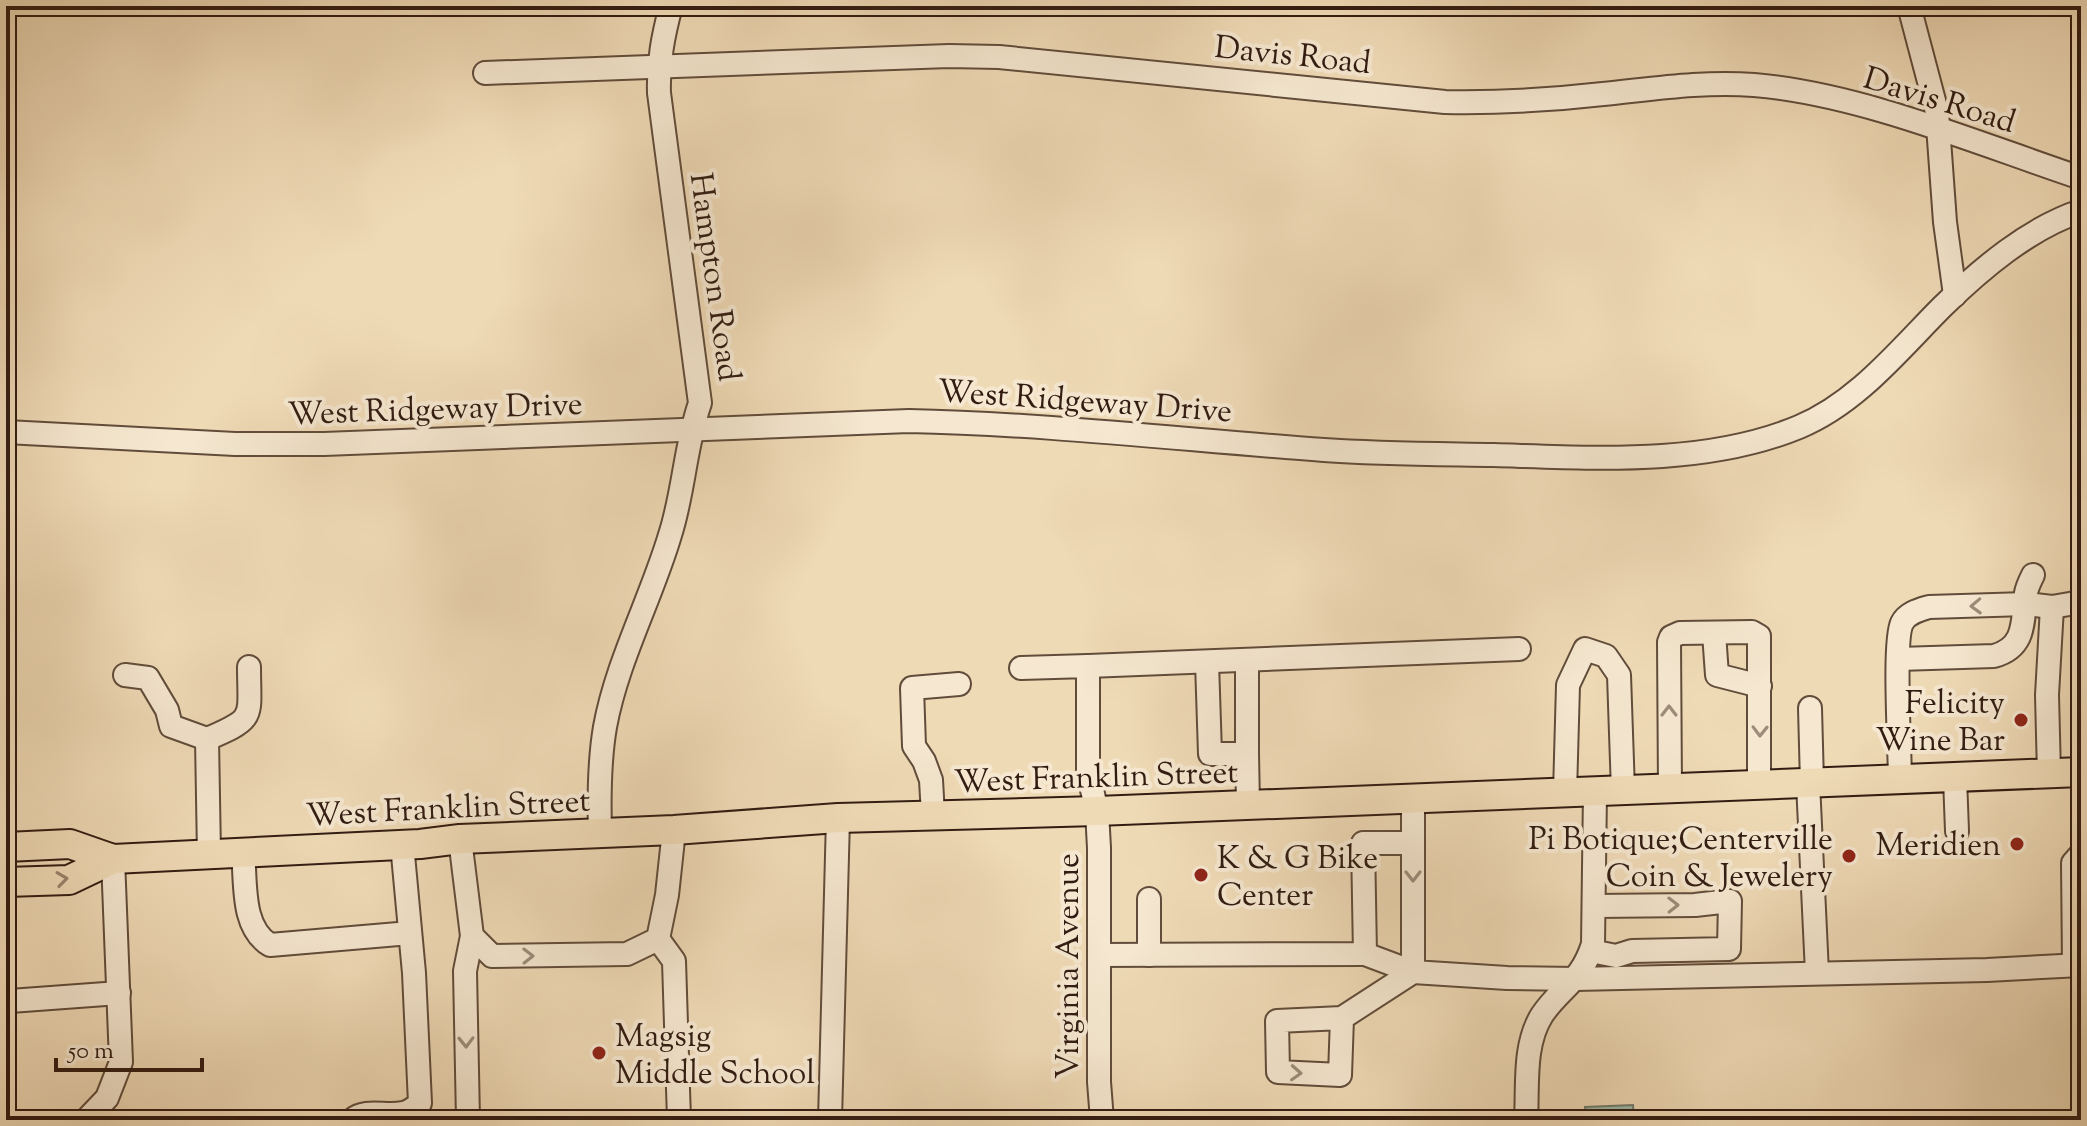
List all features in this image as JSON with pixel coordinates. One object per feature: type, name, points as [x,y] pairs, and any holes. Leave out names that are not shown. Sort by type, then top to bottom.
[{"type":"main road","name":"West Franklin Street","points":[[6,847],[70,844],[113,859],[674,830],[838,818],[1097,811],[2081,772]]},
{"type":"main road","name":"West Franklin Street","points":[[6,882],[69,880],[113,859]]},
{"type":"street","name":"Hampton Road","points":[[600,832],[599,777],[606,726],[616,688],[671,534],[691,429],[700,403],[659,93],[661,42],[671,6]]},
{"type":"street","points":[[1909,6],[1937,112],[1945,222],[1955,295]]},
{"type":"street","name":"Davis Road","points":[[485,73],[999,57],[1445,102],[1503,103],[1663,87],[1753,85],[1787,89],[1871,108],[2079,173]]},
{"type":"street","name":"West Ridgeway Drive","points":[[6,432],[250,444],[592,435],[909,421],[989,423],[1327,450],[1580,458],[1657,456],[1724,448],[1777,436],[1829,411],[1859,389],[1992,263],[2042,228],[2081,211]]},
{"type":"street","points":[[1899,659],[1994,656],[2005,652],[2017,641],[2033,575]]},
{"type":"street","points":[[1900,780],[1901,625],[1911,613],[1929,607],[2026,604],[2052,607],[2081,602]]},
{"type":"street","points":[[2049,774],[2047,695],[2052,607]]},
{"type":"street","points":[[1670,789],[1669,642],[1671,637],[1680,633],[1757,633],[1761,643],[1759,785]]},
{"type":"street","points":[[1714,633],[1717,675],[1760,686]]},
{"type":"street","points":[[1021,668],[1519,649]]},
{"type":"street","points":[[1565,793],[1568,685],[1585,649],[1606,656],[1619,675],[1623,791]]},
{"type":"street","points":[[1247,661],[1248,804]]},
{"type":"street","points":[[1207,662],[1210,754],[1247,754]]},
{"type":"street","name":"Virginia Avenue","points":[[1088,666],[1088,773],[1097,811],[1102,1120]]},
{"type":"street","points":[[125,675],[148,678],[167,710],[171,726],[207,739],[241,725],[249,711],[249,667]]},
{"type":"street","points":[[933,815],[931,780],[914,746],[912,688],[959,684]]},
{"type":"street","points":[[1810,708],[1817,973]]},
{"type":"street","points":[[207,739],[209,854]]},
{"type":"street","points":[[1955,778],[1957,831]]},
{"type":"street","points":[[1526,1120],[1530,1049],[1535,1027],[1544,1012],[1576,979],[1591,951],[1595,906],[1595,792]]},
{"type":"street","points":[[1413,798],[1413,972]]},
{"type":"street","points":[[830,1120],[838,818]]},
{"type":"street","points":[[674,830],[667,895],[658,939],[674,961],[679,1120]]},
{"type":"street","points":[[460,839],[472,936],[465,971],[468,1120]]},
{"type":"street","points":[[1365,954],[1363,843],[1413,843]]},
{"type":"street","points":[[352,1120],[367,1113],[392,1117],[406,1113],[420,1103],[402,844]]},
{"type":"street","points":[[243,852],[250,924],[257,937],[270,945],[410,933]]},
{"type":"street","points":[[1099,955],[1365,954],[1413,972],[1576,979],[1987,970],[2078,965],[2073,863],[2081,854]]},
{"type":"street","points":[[86,1120],[107,1098],[121,1062],[113,859]]},
{"type":"street","points":[[1149,899],[1149,955]]},
{"type":"street","points":[[1591,951],[1616,956],[1632,951],[1729,949],[1730,901],[1695,905],[1595,906]]},
{"type":"street","points":[[472,936],[492,956],[627,954],[658,939]]},
{"type":"street","points":[[1342,1018],[1413,972]]},
{"type":"street","points":[[10,1001],[119,993]]},
{"type":"shaded area","points":[[1633,1105],[1634,1120],[1586,1120],[1585,1107]]},
{"type":"place","name":"Felicity Wine Bar","points":[[2021,720]]},
{"type":"place","name":"Meridien","points":[[2017,844]]},
{"type":"place","name":"Pi Botique;Centerville Coin & Jewelery","points":[[1849,856]]},
{"type":"place","name":"K & G Bike Center","points":[[1201,875]]},
{"type":"place","name":"Magsig Middle School","points":[[599,1053]]}]
